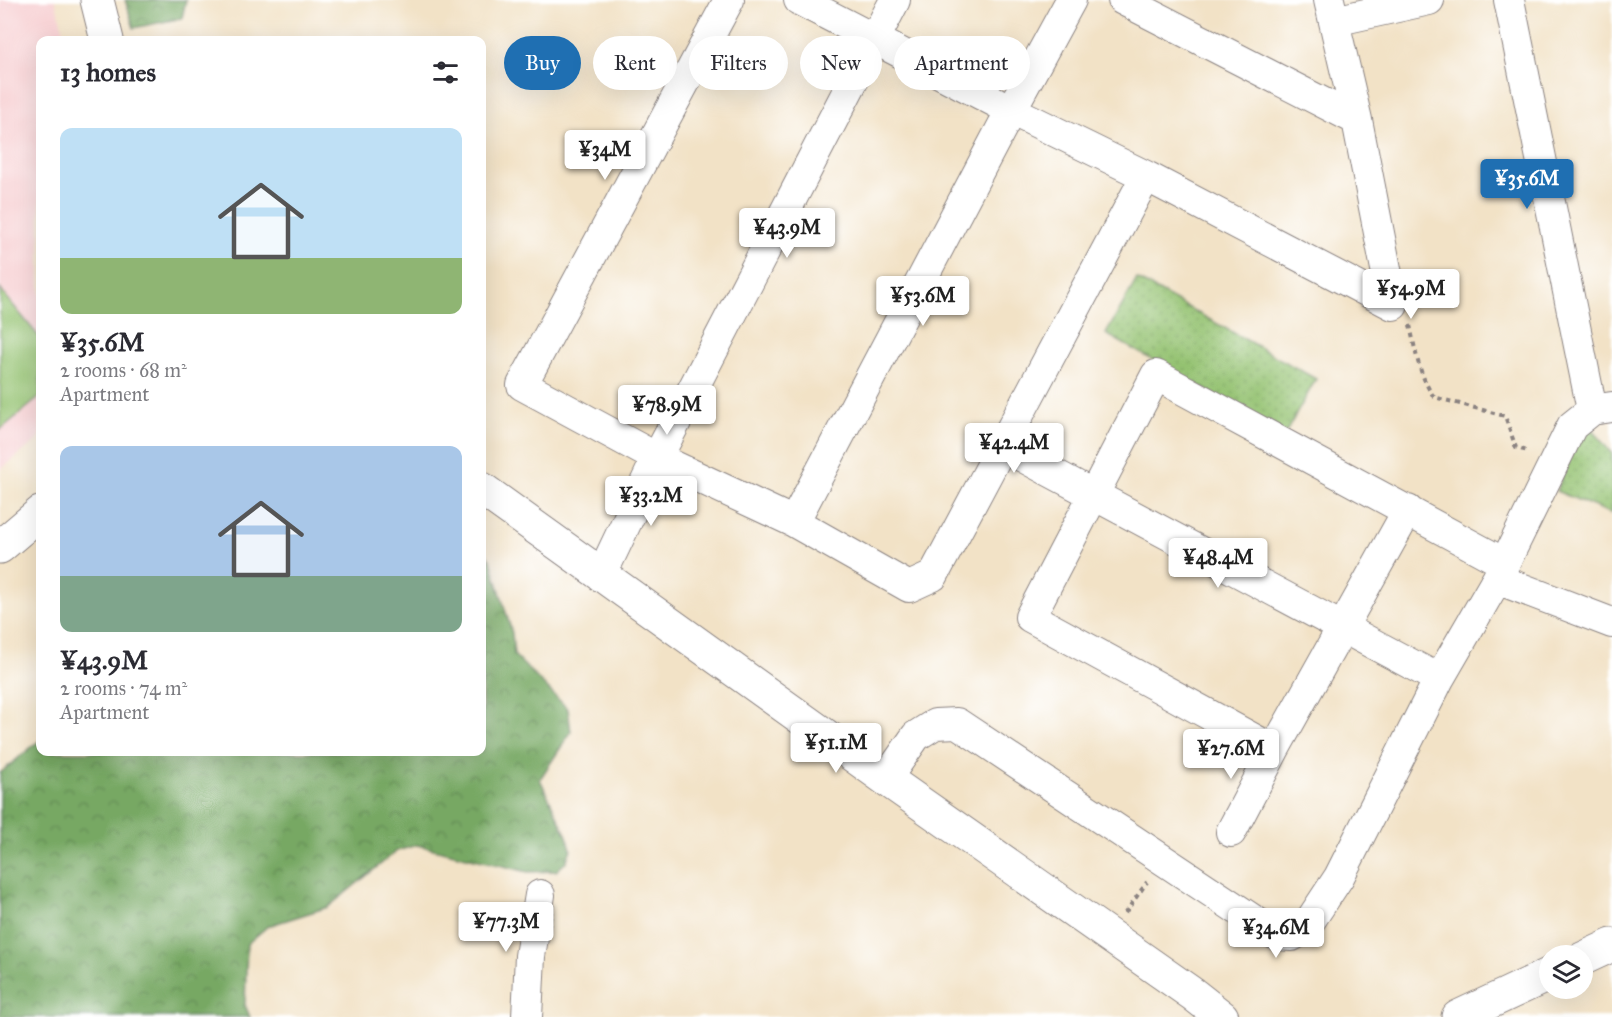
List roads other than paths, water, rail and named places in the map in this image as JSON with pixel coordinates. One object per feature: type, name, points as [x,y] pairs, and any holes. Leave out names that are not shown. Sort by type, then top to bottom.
[{"type":"street","points":[[97,0],[106,36]]},
{"type":"street","points":[[729,0],[522,386],[657,458],[794,522],[909,586],[933,576],[1146,176]]},
{"type":"street","points":[[798,0],[870,36]]},
{"type":"street","points":[[878,36],[896,0]]},
{"type":"street","points":[[794,522],[1071,0]]},
{"type":"street","points":[[1123,0],[1357,120]]},
{"type":"street","points":[[882,42],[1393,305],[1357,120],[1331,11],[1429,0]]},
{"type":"street","points":[[886,779],[916,736],[935,724],[957,723],[1276,934],[1292,936],[1306,927],[1339,877],[1439,679],[1500,571],[1572,426],[1602,409],[1509,0]]},
{"type":"street","points":[[601,576],[657,458],[849,90]]},
{"type":"street","points":[[1274,750],[1030,617],[1156,375],[1407,510],[1500,571],[1612,623]]},
{"type":"street","points":[[1021,456],[1439,679]]},
{"type":"street","points":[[486,492],[1222,1017]]},
{"type":"street","points":[[1230,832],[1407,510]]},
{"type":"street","points":[[0,547],[36,516]]},
{"type":"street","points":[[527,1017],[530,956],[540,896]]},
{"type":"street","points":[[1593,954],[1612,945]]},
{"type":"street","points":[[1458,1017],[1539,979]]}]
